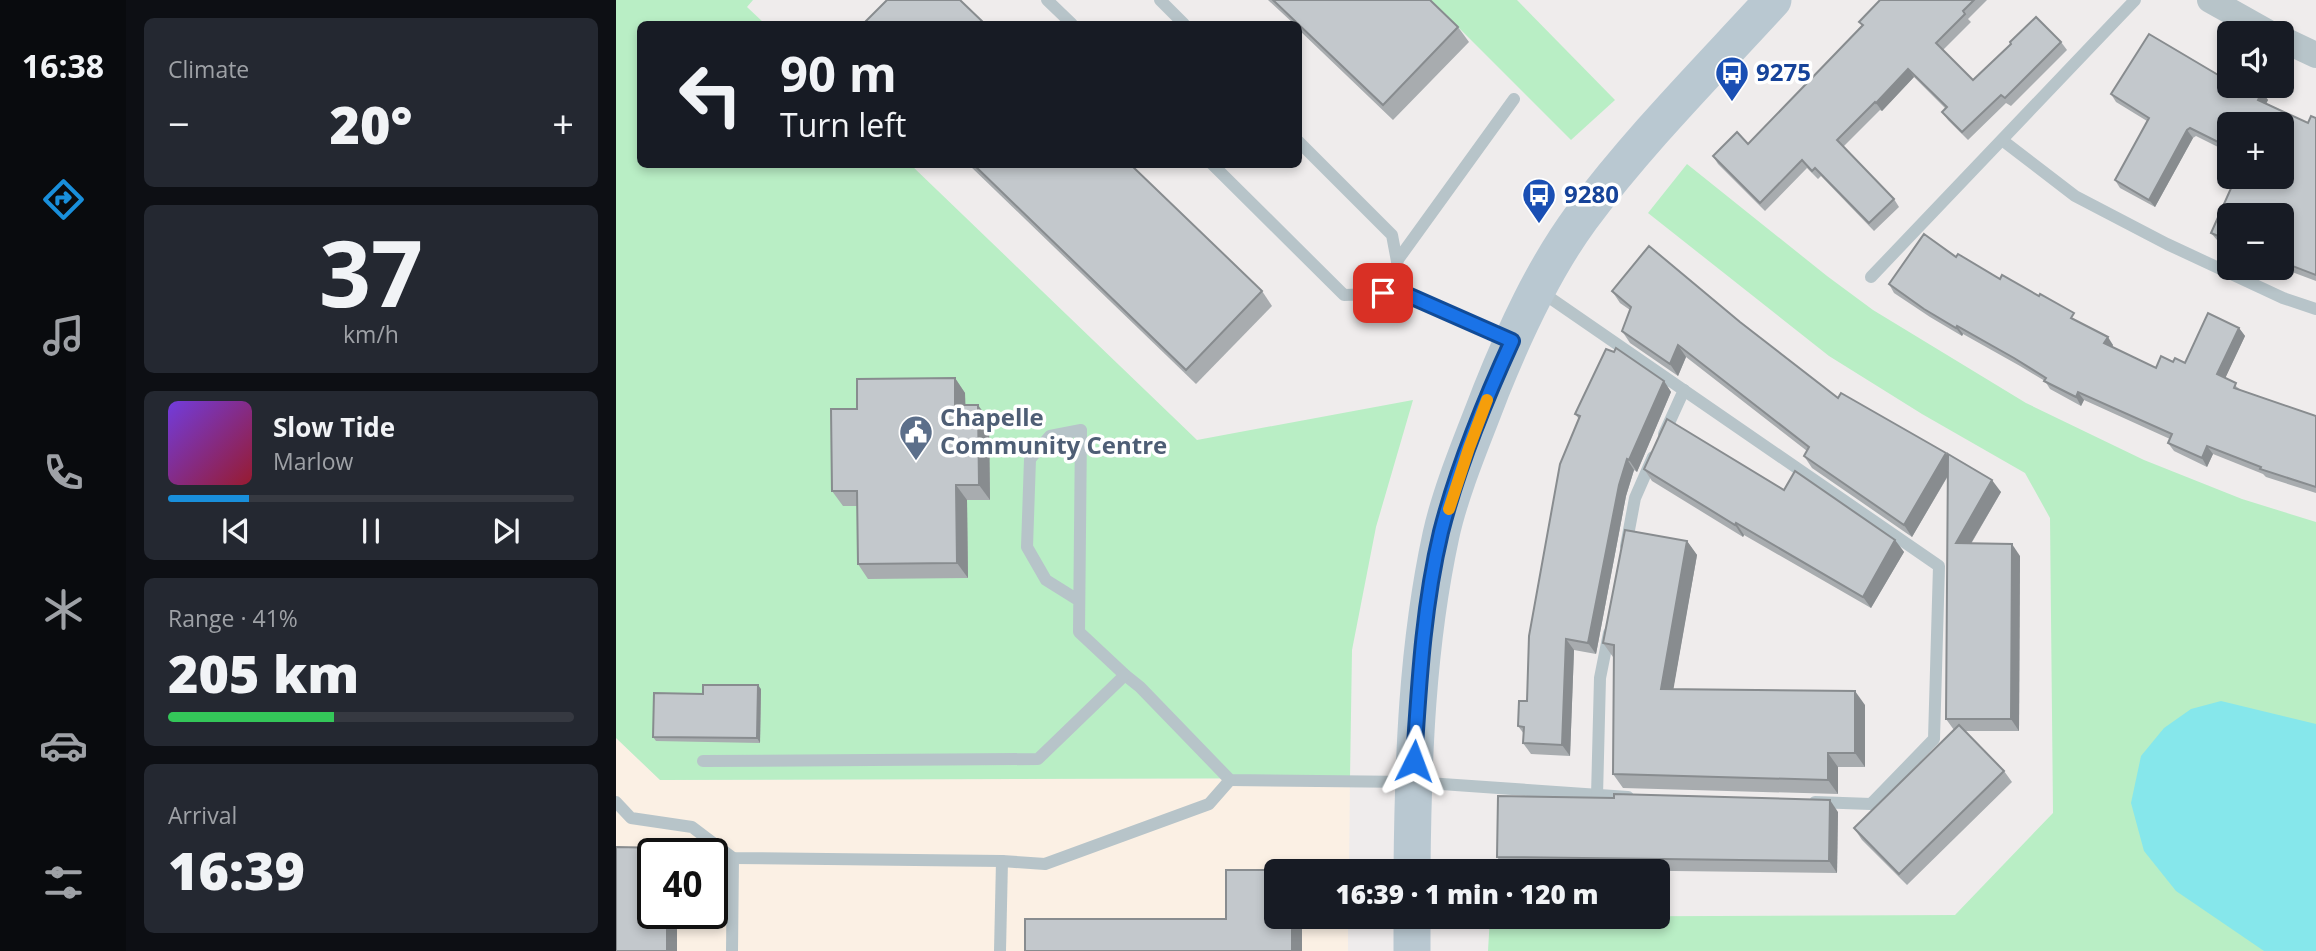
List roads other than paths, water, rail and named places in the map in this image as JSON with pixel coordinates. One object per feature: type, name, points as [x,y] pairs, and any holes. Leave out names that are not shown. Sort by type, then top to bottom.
[{"type":"street","points":[[1412,859],[1413,782],[1425,623],[1441,533],[1469,448],[1512,341],[1537,289],[1580,220],[1632,151],[1773,0]]},
{"type":"street","points":[[2210,0],[2248,21]]},
{"type":"street","points":[[2294,45],[2316,55]]},
{"type":"street","points":[[1412,929],[1412,951]]},
{"type":"lane","points":[[1047,0],[1069,21]]},
{"type":"lane","points":[[1160,0],[1181,21]]},
{"type":"lane","points":[[1871,277],[2135,0]]},
{"type":"lane","points":[[1396,261],[1514,99]]},
{"type":"lane","points":[[2002,140],[2086,202],[2167,244],[2283,298],[2316,309]]},
{"type":"lane","points":[[1302,145],[1392,235],[1403,293]]},
{"type":"lane","points":[[1217,168],[1344,295],[1403,293],[1512,341]]},
{"type":"lane","points":[[1537,289],[1939,566],[1934,739],[1871,804],[1803,802]]},
{"type":"lane","points":[[1622,562],[1635,498],[1684,390]]},
{"type":"lane","points":[[1078,600],[1046,580],[1027,547],[1030,459],[1050,436],[1081,430],[1079,632],[1140,687],[1230,780],[1413,782],[1638,797]]},
{"type":"lane","points":[[1597,796],[1600,678],[1612,614]]},
{"type":"lane","points":[[703,761],[1038,759],[1125,676]]},
{"type":"lane","points":[[616,802],[631,818],[692,827],[733,858],[1002,861],[1045,864],[1209,804],[1230,780]]},
{"type":"lane","points":[[732,951],[733,858]]},
{"type":"lane","points":[[1000,951],[1002,861]]},
{"type":"water","points":[[2221,701],[2316,724],[2316,951],[2264,951],[2176,891],[2144,851],[2131,803],[2141,756],[2164,728],[2191,709]]},
{"type":"place","name":"9275","points":[[1732,103]]},
{"type":"place","name":"9280","points":[[1539,225]]},
{"type":"place","name":"Chapelle Community Centre","points":[[916,462]]}]
